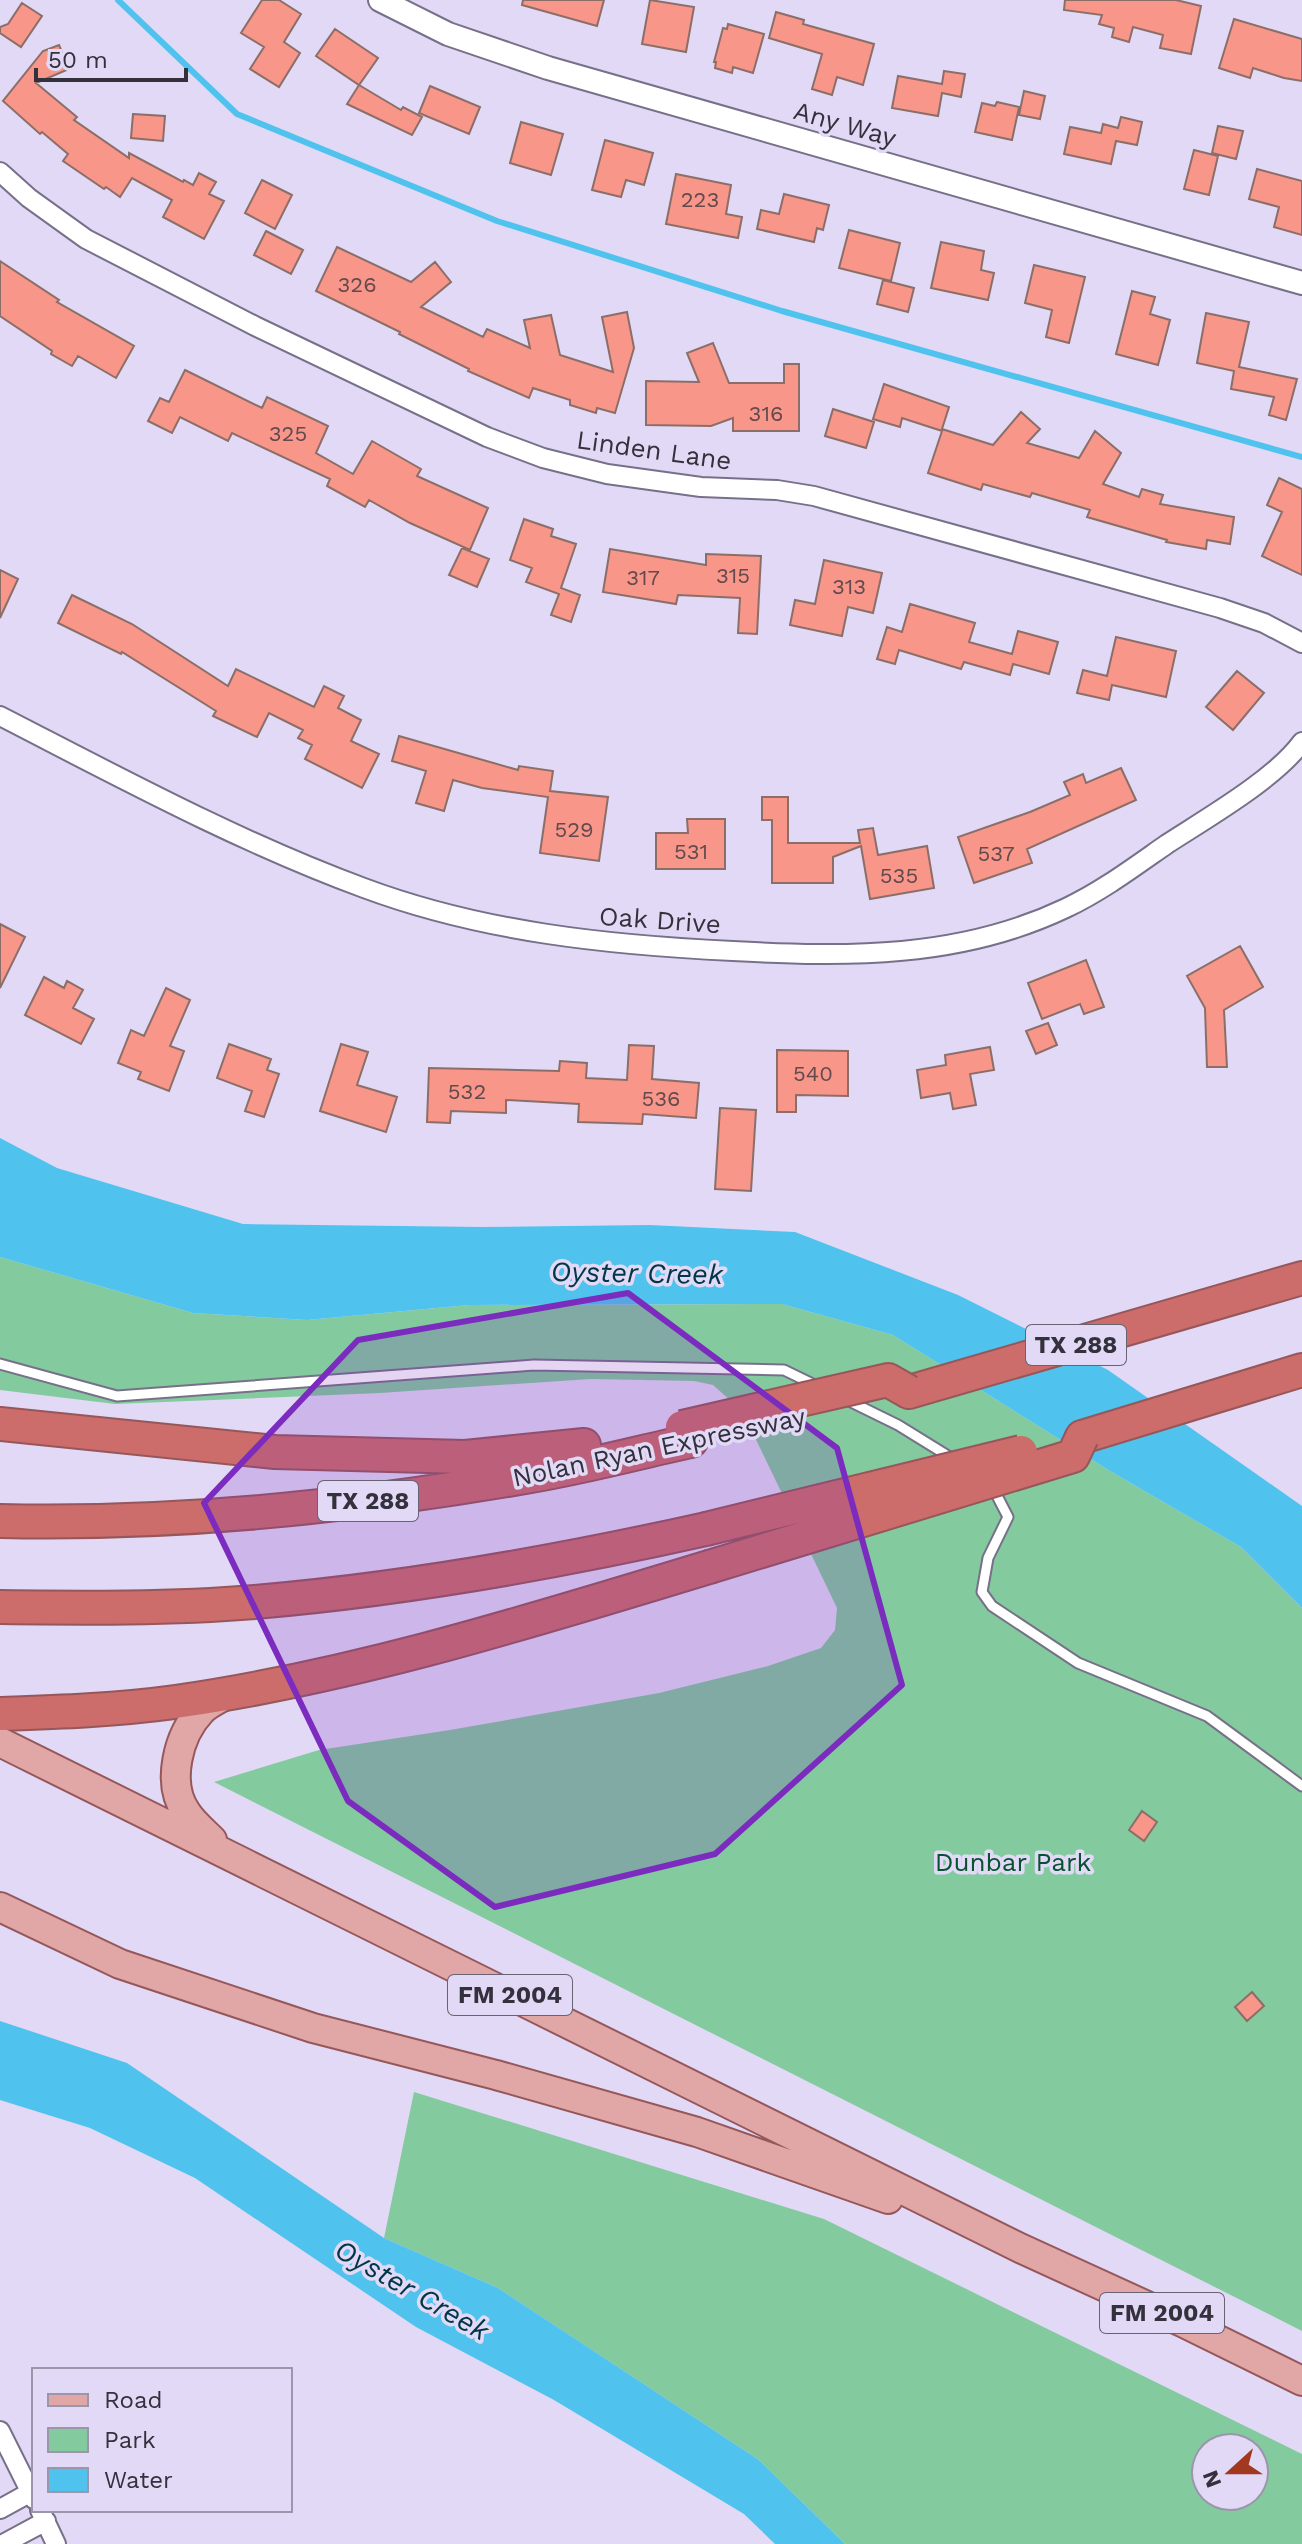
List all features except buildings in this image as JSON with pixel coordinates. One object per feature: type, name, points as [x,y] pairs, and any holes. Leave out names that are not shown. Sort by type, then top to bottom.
[{"type":"highway","name":"TX 288","points":[[686,1434],[888,1380],[909,1392],[1302,1278]]},
{"type":"highway","points":[[0,1607],[109,1609],[256,1602],[426,1582],[576,1558],[1082,1437],[1302,1370]]},
{"type":"highway","points":[[0,1424],[275,1452],[465,1457],[686,1434]]},
{"type":"highway","name":"Nolan Ryan Expressway","points":[[0,1521],[197,1518],[326,1507],[528,1477],[686,1434]]},
{"type":"highway","points":[[0,1714],[123,1708],[228,1693],[360,1667],[709,1567],[1073,1456],[1082,1437]]},
{"type":"main road","points":[[223,1852],[186,1812],[179,1799],[176,1764],[181,1745],[199,1712],[228,1693]]},
{"type":"main road","name":"FM 2004","points":[[0,1742],[1020,2248],[1302,2381]]},
{"type":"main road","name":"FM 2004","points":[[0,1907],[135,1969],[313,2028],[496,2075],[697,2132],[1020,2248]]},
{"type":"street","name":"Any Way","points":[[380,0],[448,34],[548,68],[1302,283]]},
{"type":"street","name":"Linden Lane","points":[[0,172],[29,198],[100,246],[255,326],[487,437],[543,458],[607,474],[701,487],[777,490],[814,496],[1220,608],[1264,623],[1302,643]]},
{"type":"street","name":"Oak Drive","points":[[0,716],[108,772],[262,845],[365,889],[423,906],[469,919],[587,941],[831,956],[892,953],[960,942],[1063,909],[1098,891],[1233,800],[1291,756],[1302,742]]},
{"type":"street","points":[[0,2431],[32,2496],[0,2509]]},
{"type":"street","points":[[3,2544],[43,2516],[56,2544]]},
{"type":"lane","points":[[0,1364],[117,1396],[534,1365],[784,1370],[898,1425],[991,1483],[1008,1517],[988,1558],[986,1569],[982,1592],[992,1606],[1078,1663],[1207,1716],[1302,1786]]},
{"type":"highlighted area","points":[[628,1293],[837,1448],[902,1685],[715,1854],[495,1907],[348,1801],[204,1503],[358,1340]]},
{"type":"green space","name":"Dunbar Park","points":[[0,1257],[193,1313],[307,1320],[469,1305],[782,1304],[893,1335],[1110,1471],[1241,1547],[1302,1608],[1302,2331],[214,1782],[319,1750],[659,1693],[768,1666],[821,1648],[835,1630],[837,1608],[749,1425],[731,1401],[713,1385],[694,1381],[591,1379],[380,1393],[115,1404],[0,1390]]},
{"type":"green space","points":[[414,2092],[824,2219],[1257,2432],[1190,2432],[1190,2512],[1270,2512],[1270,2438],[1302,2454],[1302,2544],[845,2544],[759,2460],[498,2288],[384,2238]]},
{"type":"water","name":"Oyster Creek","points":[[0,1138],[57,1168],[243,1224],[482,1227],[650,1225],[795,1232],[958,1295],[1108,1370],[1302,1506],[1302,1608],[1241,1547],[1110,1471],[893,1335],[782,1304],[469,1305],[307,1320],[193,1313],[0,1257]]},
{"type":"water","name":"Oyster Creek","points":[[0,2021],[127,2063],[384,2238],[498,2288],[759,2460],[845,2544],[775,2544],[744,2514],[554,2400],[416,2327],[195,2178],[90,2128],[0,2100]]},
{"type":"waterway","points":[[118,0],[237,114],[497,221],[782,311],[1302,457]]}]
